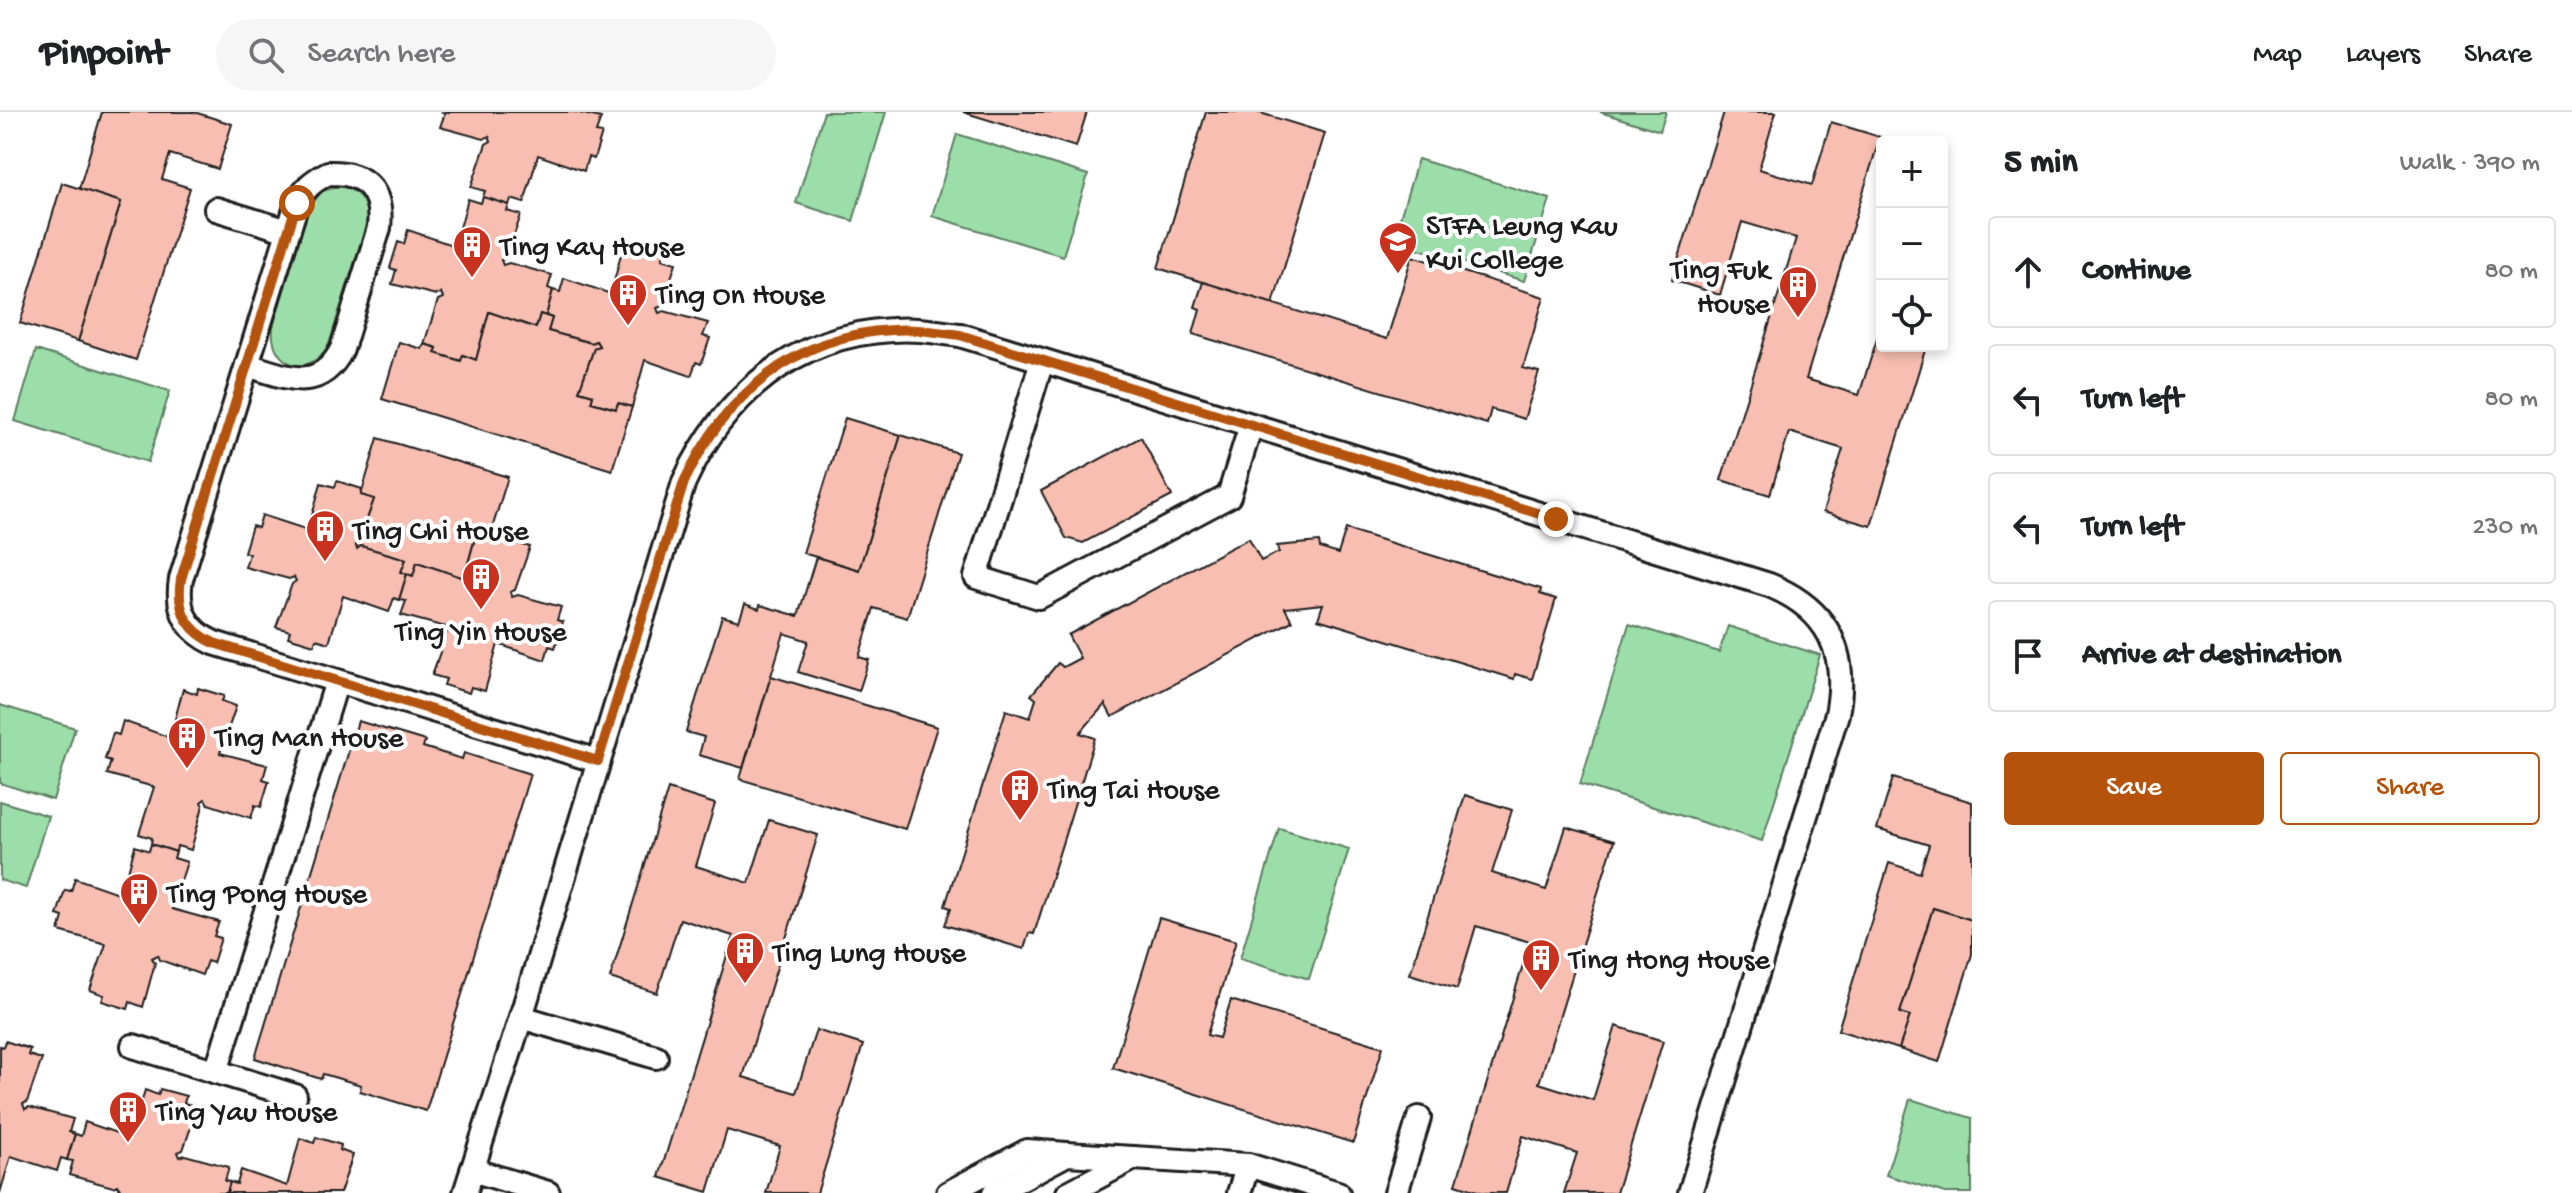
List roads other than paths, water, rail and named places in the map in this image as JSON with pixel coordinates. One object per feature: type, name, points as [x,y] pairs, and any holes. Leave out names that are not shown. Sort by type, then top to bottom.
[{"type":"lane","points":[[247,365],[295,379],[310,379],[324,373],[335,363],[342,349],[381,214],[378,199],[370,186],[358,177],[328,173],[303,190],[288,231],[181,579],[179,606],[184,619],[202,637],[598,761]]},
{"type":"lane","points":[[216,209],[288,231]]},
{"type":"lane","points":[[465,1193],[684,482],[698,451],[739,397],[765,375],[795,357],[847,337],[892,330],[926,330],[960,335],[1769,585],[1800,601],[1824,625],[1835,646],[1841,668],[1842,691],[1837,714],[1690,1193]]},
{"type":"lane","points":[[1042,361],[976,577],[1039,597],[1229,496],[1251,425]]},
{"type":"lane","points":[[216,1072],[337,681]]},
{"type":"lane","points":[[521,1017],[656,1057]]},
{"type":"lane","points":[[133,1046],[295,1096]]},
{"type":"lane","points":[[1396,1193],[1419,1118]]},
{"type":"lane","points":[[948,1193],[1027,1151],[1248,1165],[1338,1193]]},
{"type":"lane","points":[[994,1193],[1067,1154]]},
{"type":"lane","points":[[1068,1193],[1134,1158]]},
{"type":"lane","points":[[1239,1193],[1248,1165]]},
{"type":"lane","points":[[472,1170],[548,1193]]},
{"type":"place","name":"STFA Leung Kau Kui College","points":[[1398,275]]},
{"type":"place","name":"Ting Kay House","points":[[472,279]]},
{"type":"place","name":"Ting Fuk House","points":[[1798,319]]},
{"type":"place","name":"Ting On House","points":[[628,327]]},
{"type":"place","name":"Ting Chi House","points":[[325,563]]},
{"type":"place","name":"Ting Yin House","points":[[481,611]]},
{"type":"place","name":"Ting Man House","points":[[187,770]]},
{"type":"place","name":"Ting Tai House","points":[[1020,822]]},
{"type":"place","name":"Ting Pong House","points":[[139,926]]},
{"type":"place","name":"Ting Lung House","points":[[745,985]]},
{"type":"place","name":"Ting Hong House","points":[[1541,992]]},
{"type":"place","name":"Ting Yau House","points":[[128,1144]]}]
